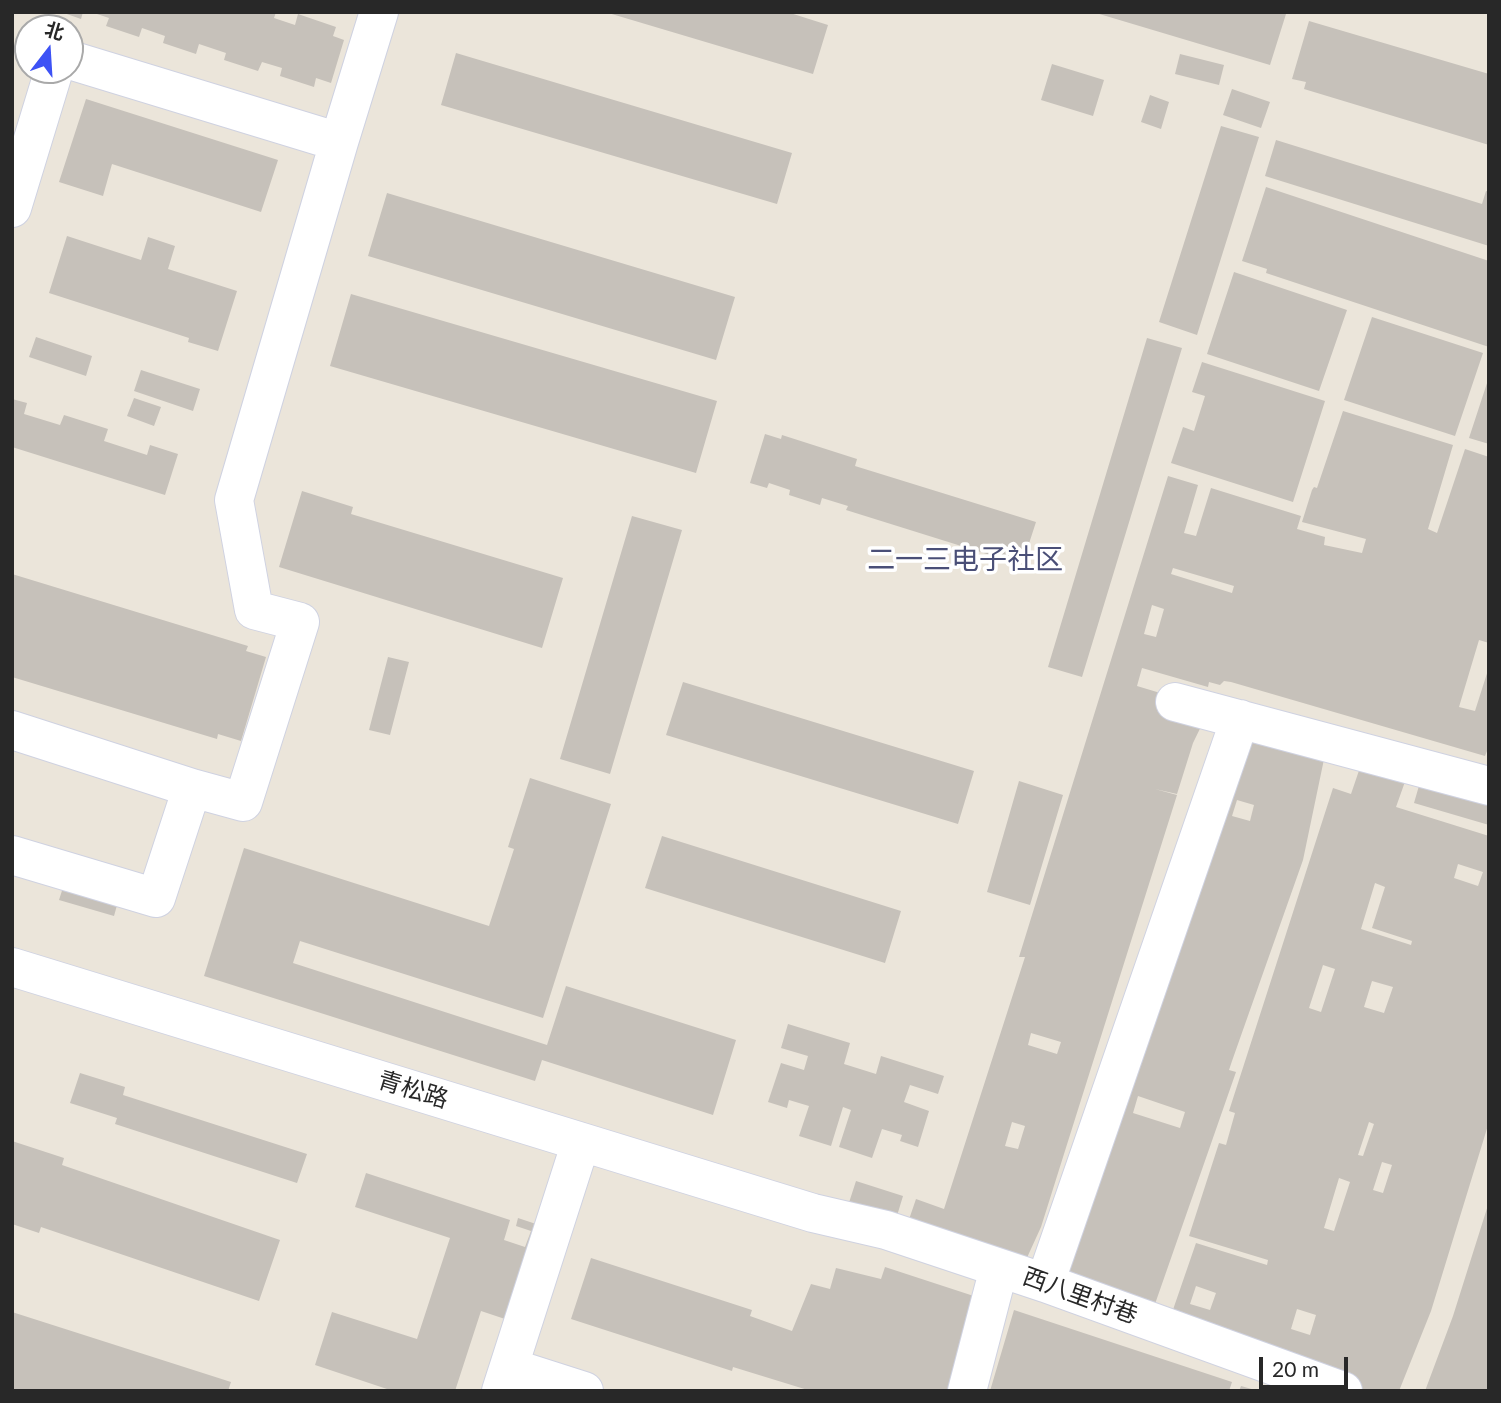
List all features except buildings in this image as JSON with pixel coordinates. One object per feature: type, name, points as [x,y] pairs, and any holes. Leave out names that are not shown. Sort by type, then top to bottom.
[{"type":"street","points":[[12,730],[243,802],[300,622],[254,610],[234,500],[379,12]]},
{"type":"street","points":[[84,64],[339,142]]},
{"type":"street","points":[[12,208],[50,84]]},
{"type":"street","points":[[1175,702],[1489,786]]},
{"type":"street","points":[[1045,1283],[1240,719]]},
{"type":"street","points":[[12,855],[156,898],[192,788]]},
{"type":"street","name":"青松路","points":[[12,967],[813,1213]]},
{"type":"street","points":[[581,1142],[505,1379],[584,1391]]},
{"type":"street","name":"西八里村巷","points":[[813,1213],[886,1230],[1045,1283],[1343,1391]]},
{"type":"street","points":[[967,1391],[999,1268]]},
{"type":"district","name":"二一三电子社区","points":[[965,560]]}]
